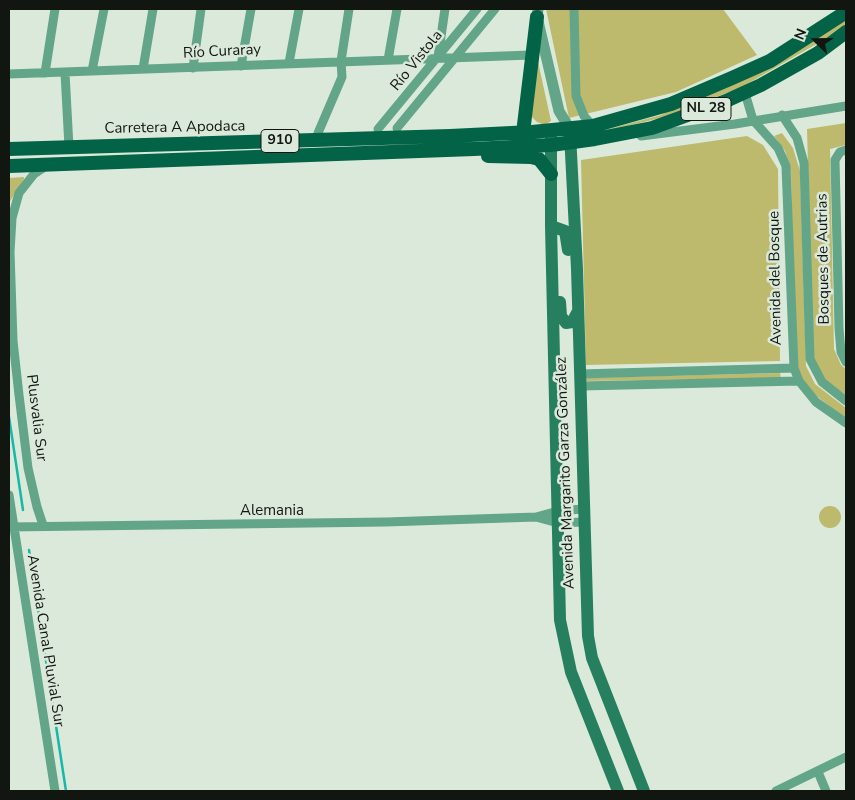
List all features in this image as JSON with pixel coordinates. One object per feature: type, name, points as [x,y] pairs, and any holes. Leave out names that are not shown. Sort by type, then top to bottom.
[{"type":"main road","name":"NL 28","points":[[552,131],[593,126],[671,104],[777,56],[846,12]]},
{"type":"main road","points":[[524,146],[531,55],[538,13]]},
{"type":"main road","name":"NL 28","points":[[551,145],[615,136],[684,117],[745,93],[818,53],[846,32]]},
{"type":"main road","points":[[69,143],[497,125],[524,146],[551,174]]},
{"type":"main road","name":"Avenida Margarito Garza González","points":[[570,129],[581,380],[583,522],[588,636],[592,658],[644,791]]},
{"type":"main road","name":"Carretera A Apodaca","points":[[9,149],[69,143],[524,146],[552,131]]},
{"type":"main road","name":"Avenida Margarito Garza González","points":[[552,131],[550,226],[560,620],[566,657],[576,687],[618,791]]},
{"type":"main road","name":"Carretera A Apodaca","points":[[9,166],[551,145]]},
{"type":"main road","points":[[550,226],[565,231],[570,260],[577,269]]},
{"type":"main road","points":[[552,257],[559,270],[561,316],[563,320],[566,323],[572,322],[578,309]]},
{"type":"street","points":[[44,73],[55,9]]},
{"type":"street","points":[[92,71],[104,9]]},
{"type":"street","points":[[143,69],[153,9]]},
{"type":"street","points":[[193,68],[201,9]]},
{"type":"street","points":[[241,66],[251,9]]},
{"type":"street","points":[[290,63],[299,9]]},
{"type":"street","points":[[318,133],[339,88],[342,77],[341,61],[349,9]]},
{"type":"street","points":[[388,60],[397,9]]},
{"type":"street","points":[[437,59],[446,9]]},
{"type":"street","name":"Río Vistola","points":[[378,129],[476,9]]},
{"type":"street","name":"Río Vistola","points":[[397,128],[495,9]]},
{"type":"street","points":[[574,9],[576,96],[584,116],[593,126]]},
{"type":"street","points":[[538,13],[559,111],[570,129]]},
{"type":"street","name":"Río Curaray","points":[[9,74],[531,55]]},
{"type":"street","points":[[66,73],[69,143]]},
{"type":"street","points":[[745,93],[753,120]]},
{"type":"street","points":[[615,136],[676,133],[846,106]]},
{"type":"street","points":[[552,131],[559,111]]},
{"type":"street","name":"Avenida del Bosque","points":[[782,115],[796,138],[804,163],[810,359],[822,382],[846,401]]},
{"type":"street","name":"Avenida del Bosque","points":[[753,120],[778,148],[786,166],[794,368],[799,381],[816,402],[846,423]]},
{"type":"street","name":"Bosques de Autrias","points":[[842,152],[835,160],[839,328],[841,352],[846,362]]},
{"type":"street","name":"Plusvalia Sur","points":[[43,525],[28,468],[13,341],[9,252],[12,218],[19,193],[34,174],[47,165]]},
{"type":"street","points":[[581,380],[794,368]]},
{"type":"street","points":[[581,380],[799,381]]},
{"type":"street","name":"Avenida Canal Pluvial Sur","points":[[9,495],[11,527],[55,791]]},
{"type":"street","name":"Alemania","points":[[558,517],[583,509]]},
{"type":"street","name":"Alemania","points":[[11,527],[43,525],[314,524],[536,517],[558,517],[583,522]]},
{"type":"street","points":[[779,791],[846,757]]},
{"type":"street","points":[[818,772],[826,791]]},
{"type":"shaded area","points":[[546,9],[723,9],[757,55],[676,92],[569,118]]},
{"type":"shaded area","points":[[846,17],[846,25],[827,38],[740,88],[660,118],[607,131],[581,134],[605,130],[661,115]]},
{"type":"shaded area","points":[[535,48],[551,121],[545,125],[537,122],[530,115]]},
{"type":"shaded area","points":[[846,123],[846,145],[830,149],[834,349],[841,365],[846,369],[846,395],[827,382],[819,372],[813,355],[807,129]]},
{"type":"shaded area","points":[[782,133],[793,148],[800,171],[806,366],[815,384],[846,408],[846,419],[814,394],[800,377],[795,355],[791,173],[785,151],[774,136]]},
{"type":"shaded area","points":[[747,136],[763,145],[778,169],[780,361],[586,365],[581,160]]},
{"type":"shaded area","points":[[24,177],[24,179],[9,203],[9,178]]},
{"type":"shaded area","points":[[780,373],[781,378],[582,381],[582,378]]},
{"type":"shaded area","points":[[830,506],[838,509],[841,517],[838,525],[830,528],[822,525],[819,517],[822,509]]},
{"type":"waterway","points":[[9,417],[23,510]]},
{"type":"waterway","points":[[29,550],[66,791]]}]
